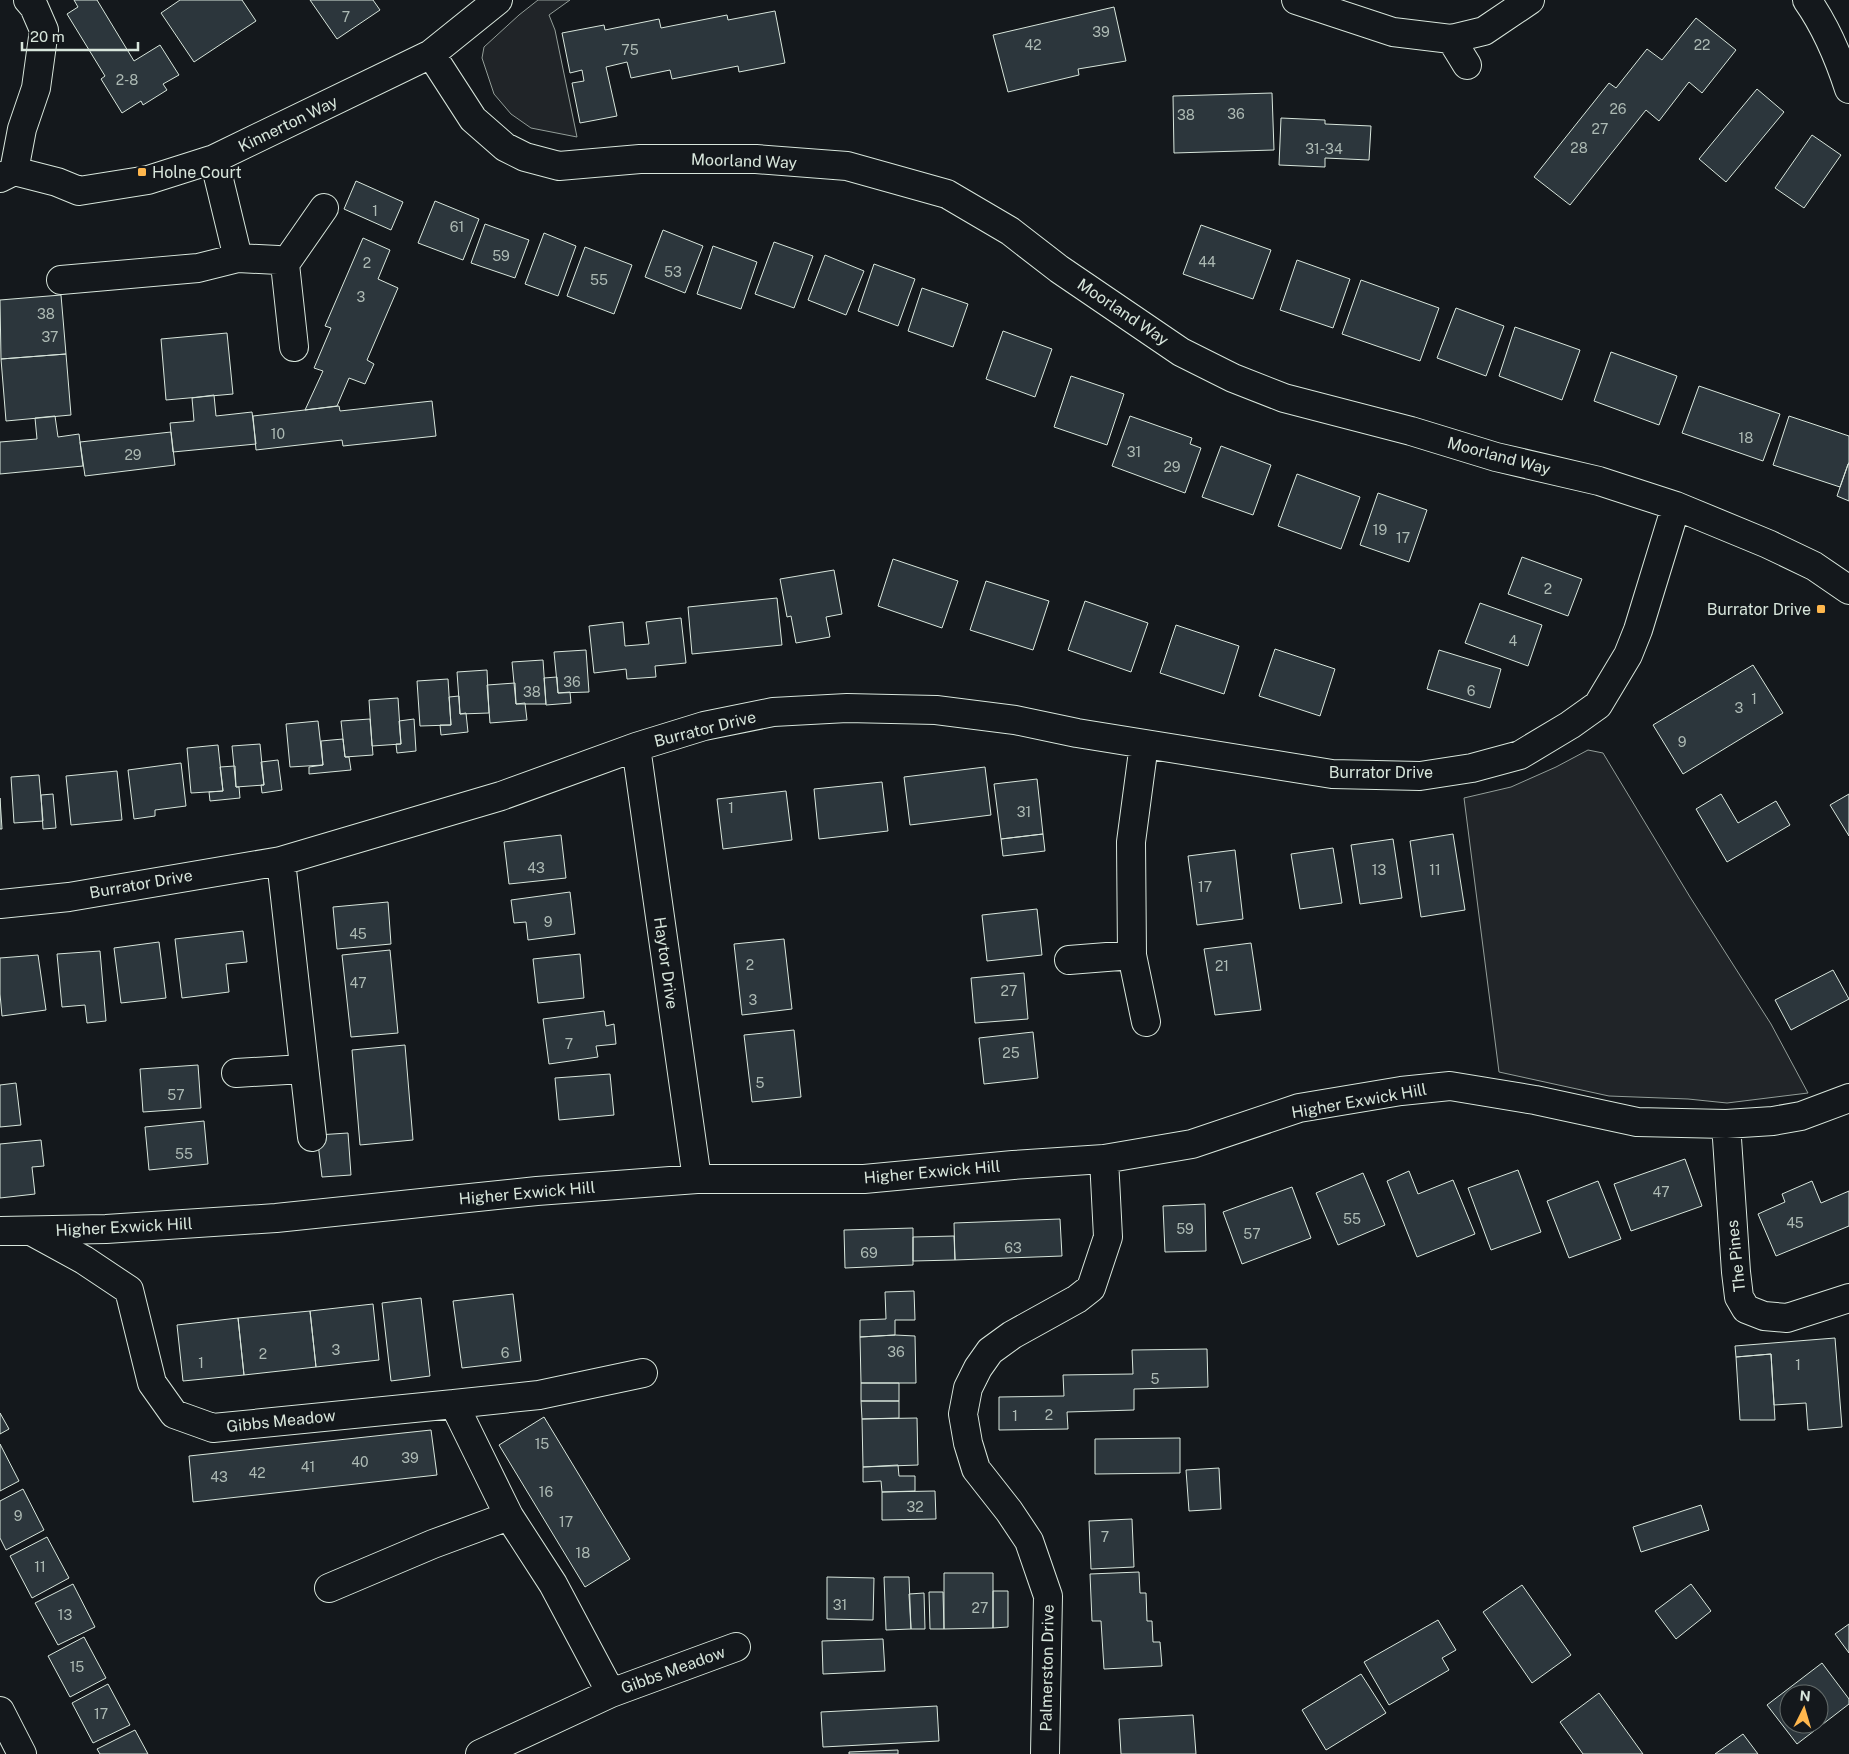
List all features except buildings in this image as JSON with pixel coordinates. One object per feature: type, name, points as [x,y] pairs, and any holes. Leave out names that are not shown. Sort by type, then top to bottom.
[{"type":"street","points":[[7,175],[36,88],[44,30],[34,7],[28,0]]},
{"type":"street","name":"Kinnerton Way","points":[[7,175],[57,182],[79,191],[148,180],[214,159],[431,54],[498,0]]},
{"type":"street","points":[[1296,0],[1393,32],[1451,39],[1484,31],[1530,0]]},
{"type":"street","points":[[1807,0],[1834,48],[1849,89]]},
{"type":"street","points":[[1451,39],[1467,65]]},
{"type":"street","name":"Moorland Way","points":[[431,54],[473,118],[505,147],[525,157],[558,166],[660,159],[756,159],[847,166],[947,194],[1010,231],[1059,269],[1181,352],[1233,378],[1284,398],[1411,431],[1496,457],[1599,481],[1676,506],[1768,544],[1814,566],[1849,590]]},
{"type":"street","points":[[214,159],[238,258]]},
{"type":"street","points":[[294,347],[285,264],[324,208]]},
{"type":"street","points":[[61,280],[198,268],[238,258],[278,260],[285,264]]},
{"type":"street","name":"Burrator Drive","points":[[0,904],[69,897],[281,861],[501,796],[636,747],[704,726],[773,712],[847,708],[936,710],[1015,720],[1077,733],[1332,774],[1420,776],[1472,768],[1520,755],[1570,725],[1598,705],[1628,655],[1638,630],[1676,506]]},
{"type":"street","points":[[1144,744],[1131,842],[1132,955],[1146,1022]]},
{"type":"street","name":"Haytor Drive","points":[[636,747],[697,1179]]},
{"type":"street","points":[[281,861],[312,1137]]},
{"type":"street","points":[[1070,960],[1132,955]]},
{"type":"street","points":[[236,1073],[303,1070]]},
{"type":"street","name":"Higher Exwick Hill","points":[[0,1231],[106,1229],[276,1218],[537,1191],[697,1179],[864,1179],[1104,1159],[1192,1144],[1299,1108],[1401,1091],[1450,1086],[1536,1100],[1637,1122],[1726,1124],[1773,1121],[1801,1116],[1849,1098]]},
{"type":"street","name":"The Pines","points":[[1726,1124],[1736,1272],[1739,1297],[1746,1309],[1764,1316],[1787,1318],[1849,1298]]},
{"type":"street","name":"Palmerston Drive","points":[[1045,1754],[1048,1596],[1029,1541],[1009,1511],[976,1469],[968,1443],[963,1414],[968,1388],[978,1368],[990,1352],[1012,1334],[1077,1299],[1091,1288],[1108,1238],[1104,1159]]},
{"type":"street","name":"Gibbs Meadow","points":[[30,1230],[84,1260],[129,1290],[152,1383],[174,1414],[213,1428],[454,1404],[508,1516],[553,1584],[611,1693]]},
{"type":"street","points":[[454,1404],[539,1395],[643,1373]]},
{"type":"street","points":[[329,1588],[434,1544],[508,1516]]},
{"type":"street","name":"Gibbs Meadow","points":[[480,1754],[611,1693],[736,1647]]},
{"type":"street","points":[[0,1711],[22,1754]]},
{"type":"shaded area","points":[[538,0],[570,0],[549,15],[555,30],[577,137],[531,128],[511,114],[494,94],[482,58],[484,47]]},
{"type":"shaded area","points":[[1588,750],[1603,753],[1690,897],[1771,1024],[1808,1093],[1727,1103],[1688,1099],[1609,1096],[1499,1072],[1464,798],[1511,787]]},
{"type":"place","name":"Holne Court","points":[[142,172]]},
{"type":"place","name":"Burrator Drive","points":[[1821,609]]}]
